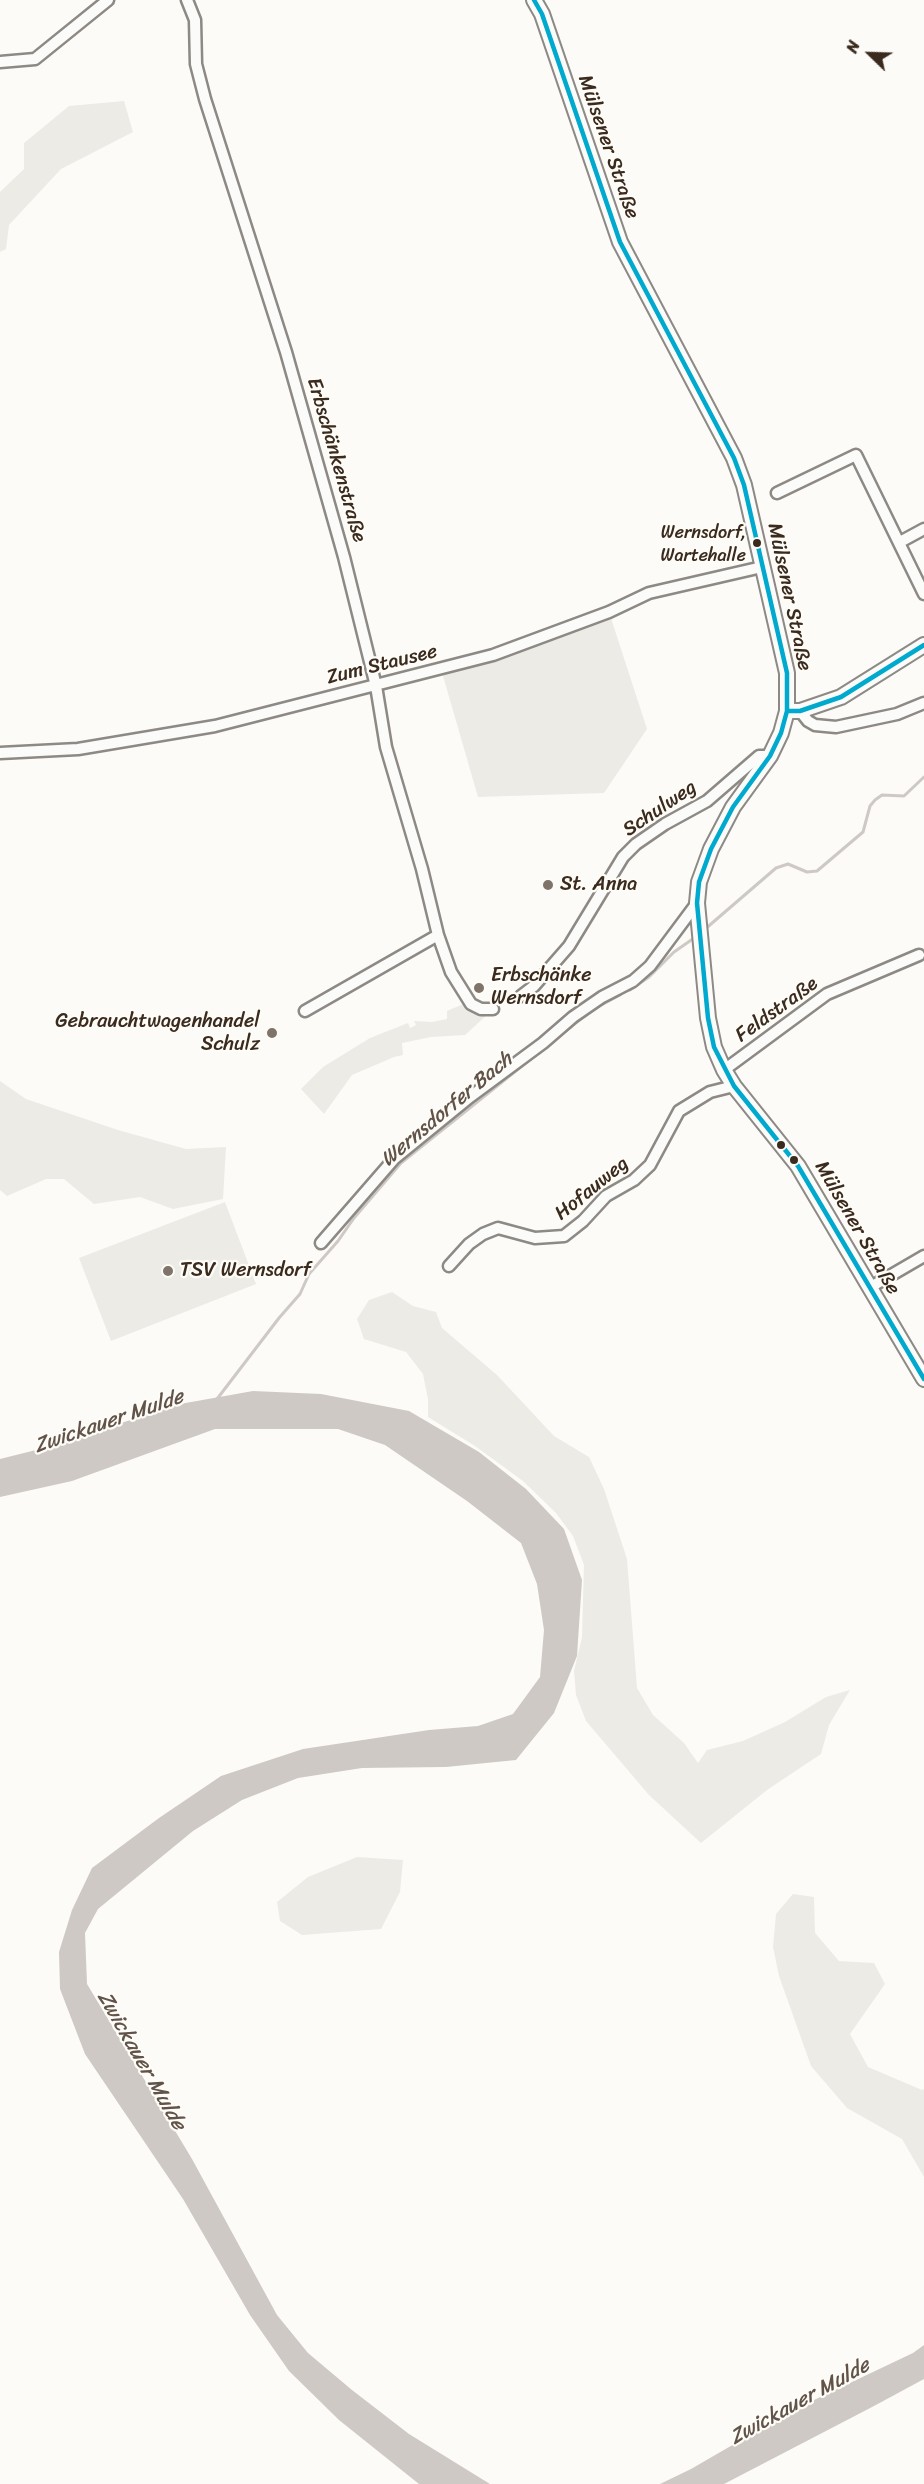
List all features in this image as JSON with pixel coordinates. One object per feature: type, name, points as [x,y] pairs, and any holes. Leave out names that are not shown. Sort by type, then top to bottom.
[{"type":"street","points":[[0,62],[35,59],[108,0]]},
{"type":"street","name":"Erbschänkenstraße","points":[[187,0],[195,20],[196,64],[205,99],[286,352],[344,557],[376,686],[386,747],[422,869],[438,935],[451,972],[471,1004],[481,1010],[493,1009]]},
{"type":"street","name":"Mülsener Straße","points":[[534,0],[542,14],[620,243],[734,458],[744,485],[794,711],[770,756],[733,807],[711,849],[699,882],[697,903],[708,1018],[714,1047],[734,1086],[798,1166],[924,1379]]},
{"type":"street","points":[[777,493],[856,455],[924,594]]},
{"type":"street","points":[[900,542],[924,529]]},
{"type":"street","name":"Zum Stausee","points":[[0,753],[78,749],[215,726],[493,655],[609,612],[649,593],[762,567]]},
{"type":"street","points":[[794,711],[841,697],[924,645]]},
{"type":"street","points":[[794,711],[815,725],[836,728],[897,714],[924,703]]},
{"type":"street","name":"Schulweg","points":[[521,996],[534,986],[569,946],[623,857],[636,844],[665,824],[707,801],[759,756],[770,756]]},
{"type":"street","points":[[321,1243],[394,1159],[573,1017],[602,997],[633,981],[650,966],[697,903]]},
{"type":"street","points":[[305,1011],[438,935]]},
{"type":"street","name":"Feldstraße","points":[[724,1070],[827,994],[922,958]]},
{"type":"street","name":"Hofauweg","points":[[449,1266],[469,1244],[483,1233],[498,1228],[535,1238],[564,1236],[583,1221],[606,1196],[634,1180],[650,1165],[679,1111],[710,1092],[734,1086]]},
{"type":"street","points":[[869,1287],[924,1256]]},
{"type":"shaded area","points":[[124,101],[133,132],[61,169],[9,225],[6,249],[0,252],[0,192],[24,169],[24,143],[69,106]]},
{"type":"shaded area","points":[[609,612],[647,729],[604,793],[478,797],[441,669]]},
{"type":"shaded area","points":[[468,1002],[476,1011],[487,1015],[465,1035],[431,1037],[402,1043],[403,1055],[352,1075],[324,1114],[301,1089],[323,1067],[370,1038],[408,1023],[410,1028],[416,1025],[414,1021],[432,1022],[447,1019],[447,1011]]},
{"type":"shaded area","points":[[0,1081],[26,1099],[118,1130],[186,1149],[226,1147],[223,1199],[173,1209],[140,1197],[94,1204],[64,1179],[46,1179],[7,1196],[0,1190]]},
{"type":"shaded area","name":"TSV Wernsdorf","points":[[225,1202],[256,1284],[111,1341],[79,1258]]},
{"type":"shaded area","points":[[392,1292],[413,1306],[436,1312],[442,1328],[497,1375],[554,1436],[589,1457],[604,1489],[627,1559],[637,1688],[653,1715],[684,1743],[698,1763],[707,1750],[743,1741],[785,1722],[826,1697],[850,1690],[829,1725],[821,1754],[767,1790],[701,1843],[649,1795],[586,1721],[576,1695],[574,1671],[582,1637],[584,1565],[573,1536],[556,1513],[523,1481],[475,1446],[428,1417],[428,1399],[423,1374],[406,1352],[364,1339],[357,1319],[369,1300]]},
{"type":"shaded area","points":[[253,1391],[321,1394],[409,1411],[479,1452],[526,1489],[564,1529],[582,1580],[577,1656],[554,1713],[516,1760],[446,1767],[362,1768],[298,1778],[242,1800],[193,1831],[98,1909],[85,1933],[87,1984],[192,2159],[277,2315],[308,2353],[352,2390],[409,2434],[490,2484],[419,2484],[339,2420],[289,2371],[250,2315],[183,2199],[85,2054],[60,1989],[59,1952],[72,1910],[92,1868],[159,1818],[221,1776],[303,1749],[429,1730],[478,1726],[513,1714],[540,1677],[544,1630],[537,1584],[521,1543],[467,1501],[385,1445],[338,1429],[215,1429],[72,1481],[0,1497],[0,1459],[44,1448],[180,1404]]},
{"type":"shaded area","points":[[357,1857],[403,1860],[400,1892],[381,1929],[302,1935],[280,1921],[277,1902],[308,1877]]},
{"type":"shaded area","points":[[793,1894],[814,1897],[815,1933],[839,1961],[874,1963],[885,1984],[850,2034],[868,2067],[924,2089],[924,2177],[902,2139],[847,2108],[811,2066],[779,1976],[773,1947],[776,1914]]},
{"type":"shaded area","points":[[924,2345],[924,2379],[874,2406],[724,2484],[660,2484],[691,2469],[793,2410],[913,2353]]},
{"type":"waterway","name":"Wernsdorfer Bach","points":[[704,930],[776,868],[788,864],[807,872],[817,871],[863,832],[870,806],[875,800],[882,795],[904,796],[924,777]]},
{"type":"waterway","name":"Wernsdorfer Bach","points":[[630,990],[649,977],[674,952],[697,936]]},
{"type":"waterway","name":"Wernsdorfer Bach","points":[[217,1399],[300,1294],[309,1274],[401,1163],[592,1010],[620,995]]},
{"type":"transit line","points":[[534,0],[542,14],[620,242],[734,458],[744,485],[787,673],[787,711],[781,733],[770,756],[733,807],[711,849],[699,882],[697,903],[708,1018],[714,1047],[734,1086],[798,1166],[924,1379]]},
{"type":"transit line","points":[[787,711],[800,711],[841,697],[924,645]]},
{"type":"place","name":"Wernsdorf, Wartehalle","points":[[757,543]]},
{"type":"place","name":"St. Anna","points":[[548,885]]},
{"type":"place","name":"Erbschänke Wernsdorf","points":[[479,988]]},
{"type":"place","name":"Gebrauchtwagenhandel Schulz","points":[[272,1033]]},
{"type":"place","name":"TSV Wernsdorf","points":[[168,1271]]},
{"type":"water label","name":"Zwickauer Mulde","points":[[109,1422]]},
{"type":"water label","name":"Zwickauer Mulde","points":[[141,2061]]},
{"type":"water label","name":"Zwickauer Mulde","points":[[800,2402]]}]
